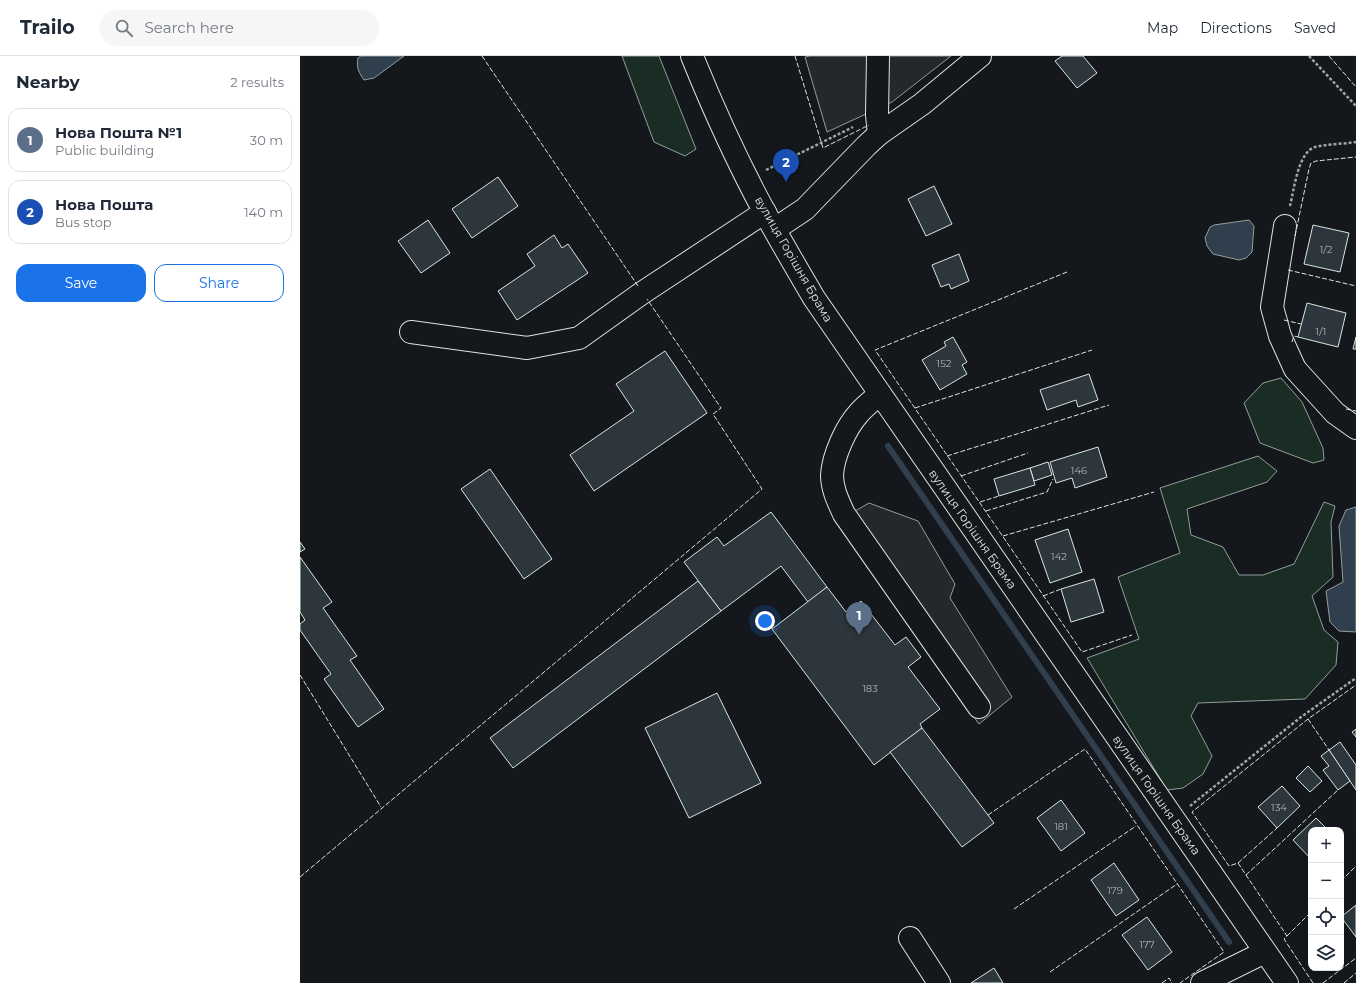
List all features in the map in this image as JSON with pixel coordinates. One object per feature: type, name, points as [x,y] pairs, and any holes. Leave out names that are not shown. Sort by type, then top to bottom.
[{"type":"street","name":"вулиця Горішня Брама","points":[[692,56],[705,88],[748,179],[814,298],[1287,983]]},
{"type":"street","points":[[411,332],[527,348],[579,338],[642,293],[770,221],[805,209],[866,146],[878,125],[878,56]]},
{"type":"street","points":[[878,125],[922,104],[980,56]]},
{"type":"street","points":[[1285,226],[1272,307],[1280,336],[1295,368],[1335,413],[1356,428]]},
{"type":"street","points":[[880,394],[858,413],[846,431],[837,453],[832,475],[834,492],[844,514],[979,707]]},
{"type":"street","points":[[910,938],[939,983]]},
{"type":"street","points":[[1202,983],[1265,952]]},
{"type":"path","points":[[1309,56],[1356,106]]},
{"type":"path","points":[[748,179],[878,125]]},
{"type":"path","points":[[1285,226],[1301,161],[1306,153],[1314,147],[1356,142]]},
{"type":"path","points":[[1189,806],[1302,717],[1356,678]]},
{"type":"green space","points":[[622,56],[659,56],[696,149],[685,156],[654,142]]},
{"type":"green space","points":[[1281,378],[1302,402],[1323,448],[1324,460],[1313,463],[1260,443],[1244,403],[1263,383]]},
{"type":"green space","points":[[1258,456],[1277,471],[1267,482],[1187,509],[1191,535],[1223,547],[1239,575],[1263,575],[1294,564],[1324,502],[1335,506],[1331,522],[1333,577],[1312,596],[1324,630],[1338,642],[1336,665],[1305,699],[1198,703],[1191,716],[1212,756],[1203,774],[1183,788],[1167,790],[1087,658],[1139,639],[1118,577],[1180,553],[1160,488]]},
{"type":"shaded area","points":[[951,56],[892,102],[827,132],[805,57]]},
{"type":"shaded area","points":[[869,503],[918,521],[955,584],[950,598],[1012,697],[979,724],[836,522]]},
{"type":"water","points":[[361,56],[404,56],[374,78],[364,80],[359,72],[357,61]]},
{"type":"water","points":[[1249,220],[1254,226],[1252,252],[1246,258],[1239,260],[1213,254],[1207,246],[1205,238],[1210,227],[1214,225]]},
{"type":"water","points":[[1356,507],[1356,632],[1339,631],[1330,622],[1326,591],[1343,582],[1339,526],[1346,510]]},
{"type":"building","points":[[1062,56],[1083,56],[1097,73],[1077,88],[1055,61]]},
{"type":"building","points":[[498,177],[518,206],[472,238],[452,209]]},
{"type":"building","points":[[934,186],[952,224],[926,236],[908,199]]},
{"type":"building","points":[[428,220],[450,253],[421,273],[398,241]]},
{"type":"building","points":[[1313,225],[1349,233],[1340,272],[1304,264]]},
{"type":"building","points":[[554,235],[562,248],[568,244],[588,273],[517,320],[498,291],[535,266],[527,254]]},
{"type":"building","points":[[959,254],[969,281],[951,289],[949,284],[941,287],[932,265]]},
{"type":"building","points":[[1307,303],[1346,313],[1338,347],[1298,337]]},
{"type":"building","points":[[953,337],[967,362],[962,365],[967,374],[940,390],[922,360],[946,346],[944,342]]},
{"type":"building","points":[[1356,337],[1356,349],[1353,349]]},
{"type":"building","points":[[665,351],[707,413],[594,491],[570,455],[634,411],[616,384]]},
{"type":"building","points":[[1089,374],[1098,400],[1078,407],[1076,400],[1047,410],[1040,390]]},
{"type":"building","points":[[1098,447],[1107,477],[1075,488],[1072,478],[1056,483],[1050,462]]},
{"type":"building","points":[[1048,462],[1052,475],[1034,481],[1030,468]]},
{"type":"building","points":[[1030,468],[1035,485],[999,496],[994,479]]},
{"type":"building","points":[[490,469],[552,559],[524,579],[461,489]]},
{"type":"building","points":[[771,512],[827,587],[808,602],[781,566],[721,611],[684,562],[717,537],[724,546]]},
{"type":"building","points":[[1068,529],[1082,572],[1050,583],[1035,540]]},
{"type":"building","points":[[300,542],[305,549],[300,552]]},
{"type":"building","points":[[300,557],[332,602],[323,608],[357,656],[350,660],[384,709],[358,727],[324,679],[331,674],[300,630],[300,624],[305,620],[300,612]]},
{"type":"building","points":[[1094,579],[1104,612],[1071,622],[1061,589]]},
{"type":"building","points":[[698,581],[721,611],[513,768],[490,738]]},
{"type":"building","points":[[827,587],[846,612],[861,601],[895,645],[906,637],[921,657],[908,667],[940,709],[920,724],[922,728],[874,765],[772,629]]},
{"type":"building","points":[[717,693],[761,783],[689,818],[645,728]]},
{"type":"building","points":[[922,728],[994,823],[962,847],[890,752]]},
{"type":"building","points":[[1356,729],[1356,737],[1352,732]]},
{"type":"building","points":[[1340,742],[1356,765],[1356,790],[1329,750]]},
{"type":"building","points":[[1329,750],[1350,781],[1338,790],[1323,770],[1329,766],[1321,756]]},
{"type":"building","points":[[1308,766],[1322,781],[1310,792],[1296,778]]},
{"type":"building","points":[[1282,786],[1300,806],[1277,828],[1258,807]]},
{"type":"building","points":[[1061,800],[1085,833],[1061,851],[1037,818]]},
{"type":"building","points":[[1316,818],[1325,827],[1308,827],[1308,856],[1293,840]]},
{"type":"building","points":[[1114,863],[1139,900],[1116,916],[1091,880]]},
{"type":"building","points":[[1356,905],[1356,937],[1344,921],[1344,915]]},
{"type":"building","points":[[1147,917],[1172,952],[1148,970],[1122,935]]},
{"type":"building","points":[[994,968],[1003,983],[971,983]]},
{"type":"waterway","points":[[888,446],[1229,942]]},
{"type":"fence","points":[[482,56],[638,286]]},
{"type":"fence","points":[[795,56],[823,148],[869,125]]},
{"type":"fence","points":[[1329,56],[1356,87]]},
{"type":"fence","points":[[1295,236],[1311,163],[1316,161],[1356,157]]},
{"type":"fence","points":[[1288,270],[1356,286]]},
{"type":"fence","points":[[1067,272],[875,350],[1082,652],[1132,635]]},
{"type":"fence","points":[[300,877],[762,489],[713,414],[721,408],[647,299]]},
{"type":"fence","points":[[1284,320],[1301,324]]},
{"type":"fence","points":[[1292,342],[1294,336],[1298,337]]},
{"type":"fence","points":[[915,408],[1092,350]]},
{"type":"fence","points":[[947,456],[1109,405]]},
{"type":"fence","points":[[1346,409],[1356,411]]},
{"type":"fence","points":[[961,476],[1028,453]]},
{"type":"fence","points":[[986,511],[1047,492],[1053,479]]},
{"type":"fence","points":[[1003,536],[1154,492]]},
{"type":"fence","points":[[980,502],[999,496]]},
{"type":"fence","points":[[1043,596],[1061,589]]},
{"type":"fence","points":[[300,675],[381,807]]},
{"type":"fence","points":[[1313,983],[1284,939],[1287,936],[1238,863],[1229,866],[1192,812],[1308,719],[1356,685]]},
{"type":"fence","points":[[1308,719],[1329,750]]},
{"type":"fence","points":[[988,815],[1085,749],[1224,952],[1180,983]]},
{"type":"fence","points":[[1246,875],[1339,789]]},
{"type":"fence","points":[[1014,909],[1136,826]]},
{"type":"fence","points":[[1238,863],[1277,828]]},
{"type":"fence","points":[[1344,878],[1356,866]]},
{"type":"fence","points":[[1050,972],[1177,884]]},
{"type":"fence","points":[[1287,936],[1308,915]]},
{"type":"fence","points":[[1323,983],[1356,958]]},
{"type":"fence","points":[[1344,983],[1356,973]]},
{"type":"fence","points":[[1162,983],[1169,978],[1172,983]]},
{"type":"place","name":"Нова Пошта","points":[[786,182]]},
{"type":"place","name":"Нова Пошта №1","points":[[859,635]]}]
